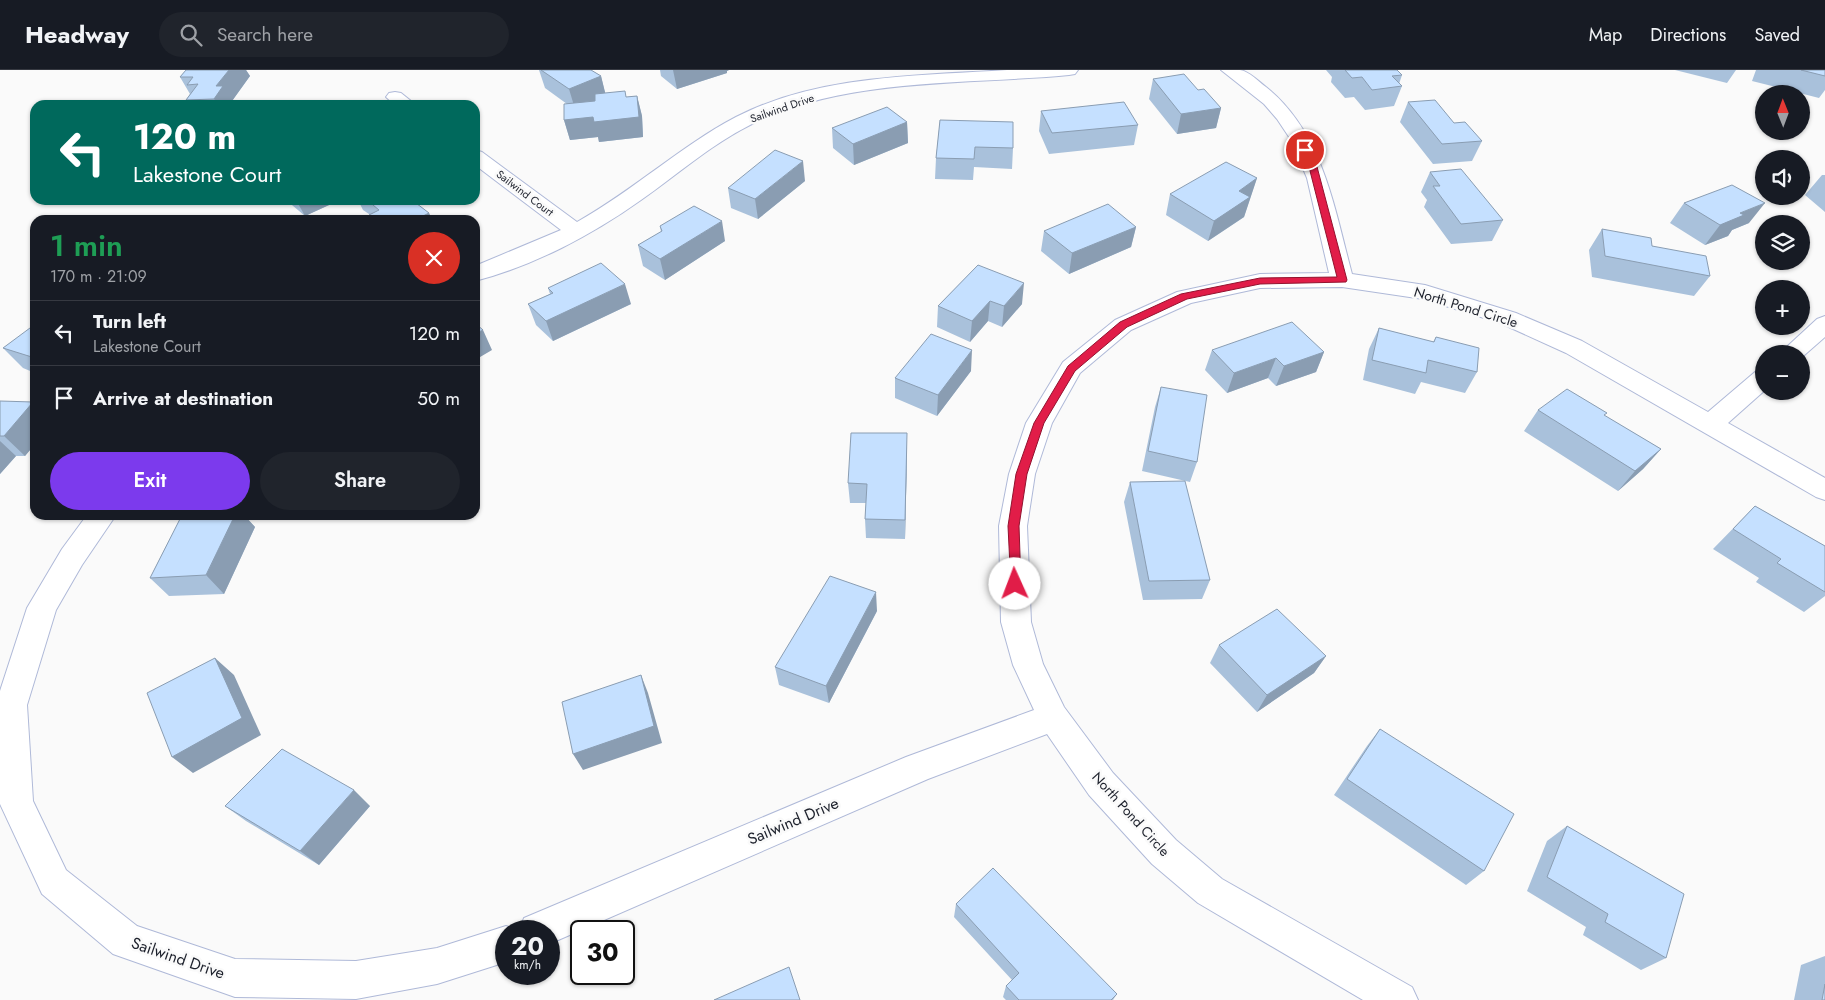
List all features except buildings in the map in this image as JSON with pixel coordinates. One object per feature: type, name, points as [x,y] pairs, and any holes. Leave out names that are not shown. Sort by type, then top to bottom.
[{"type":"street","name":"Sailwind Drive","points":[[480,272],[575,230],[632,197],[726,130],[759,113],[796,100],[834,91],[873,85],[1069,70]]},
{"type":"street","points":[[1230,70],[1270,100],[1291,123],[1304,147],[1312,163],[1342,280]]},
{"type":"street","name":"Sailwind Court","points":[[480,160],[575,230]]},
{"type":"street","name":"North Pond Circle","points":[[1399,1000],[1210,891],[1164,852],[1101,784],[1053,717],[1028,665],[1016,622],[1013,526],[1022,474],[1039,423],[1071,368],[1123,325],[1185,296],[1260,281],[1342,280],[1425,292],[1508,318],[1574,347],[1825,490]]},
{"type":"street","points":[[1801,345],[1825,324]]},
{"type":"street","points":[[1710,424],[1755,386]]},
{"type":"street","name":"Sailwind Drive","points":[[98,520],[72,557],[42,608],[11,705],[16,803],[54,882],[126,941],[235,978],[356,980],[437,966],[495,948]]},
{"type":"street","name":"Sailwind Drive","points":[[560,921],[917,768],[1053,717]]},
{"type":"route","points":[[1015,584],[1013,526],[1022,474],[1039,423],[1071,368],[1123,325],[1185,296],[1260,281],[1342,280],[1312,163],[1305,150]]}]
